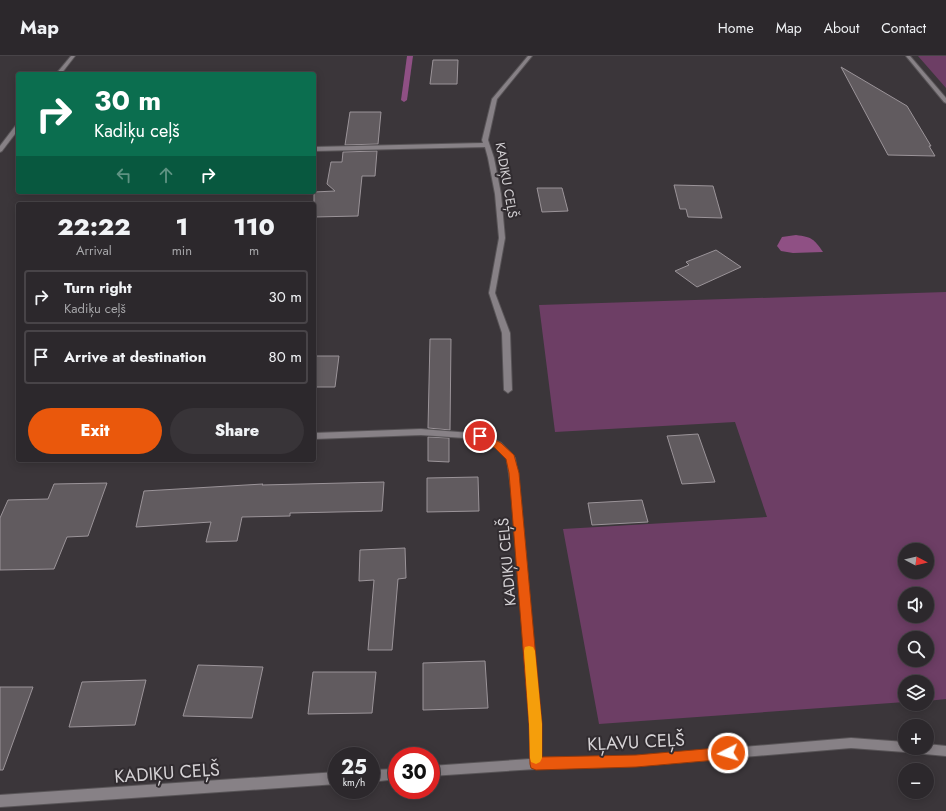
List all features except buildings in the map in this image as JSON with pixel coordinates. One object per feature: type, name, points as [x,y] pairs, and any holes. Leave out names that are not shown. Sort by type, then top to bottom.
[{"type":"street","points":[[60,72],[73,56]]},
{"type":"street","name":"KADIĶU CEĻŠ","points":[[508,390],[506,333],[492,293],[502,238],[498,194],[485,140],[495,99],[530,56]]},
{"type":"street","points":[[908,56],[946,101]]},
{"type":"street","points":[[0,150],[16,129]]},
{"type":"street","points":[[316,149],[487,146]]},
{"type":"street","name":"KADIĶU CEĻŠ","points":[[316,436],[421,432],[480,436],[498,445],[511,458],[517,503],[536,724],[536,764]]},
{"type":"street","name":"KĻAVU CEĻŠ","points":[[536,764],[636,761],[851,743],[898,746]]},
{"type":"street","points":[[934,750],[946,751]]},
{"type":"street","points":[[440,770],[536,764]]},
{"type":"street","name":"KADIĶU CEĻŠ","points":[[0,801],[328,779]]},
{"type":"shaded area","points":[[918,56],[946,56],[946,88]]},
{"type":"shaded area","points":[[796,235],[812,239],[823,252],[793,253],[781,251],[777,246],[782,237]]},
{"type":"shaded area","points":[[946,292],[946,699],[934,700],[934,675],[898,675],[898,703],[599,724],[563,529],[767,517],[735,422],[555,432],[539,305]]},
{"type":"waterway","points":[[404,100],[410,56]]},
{"type":"slow traffic","points":[[529,651],[536,724],[536,758]]},
{"type":"route","points":[[480,436],[498,445],[511,458],[514,473],[536,724],[536,764],[636,761],[728,753]]}]
